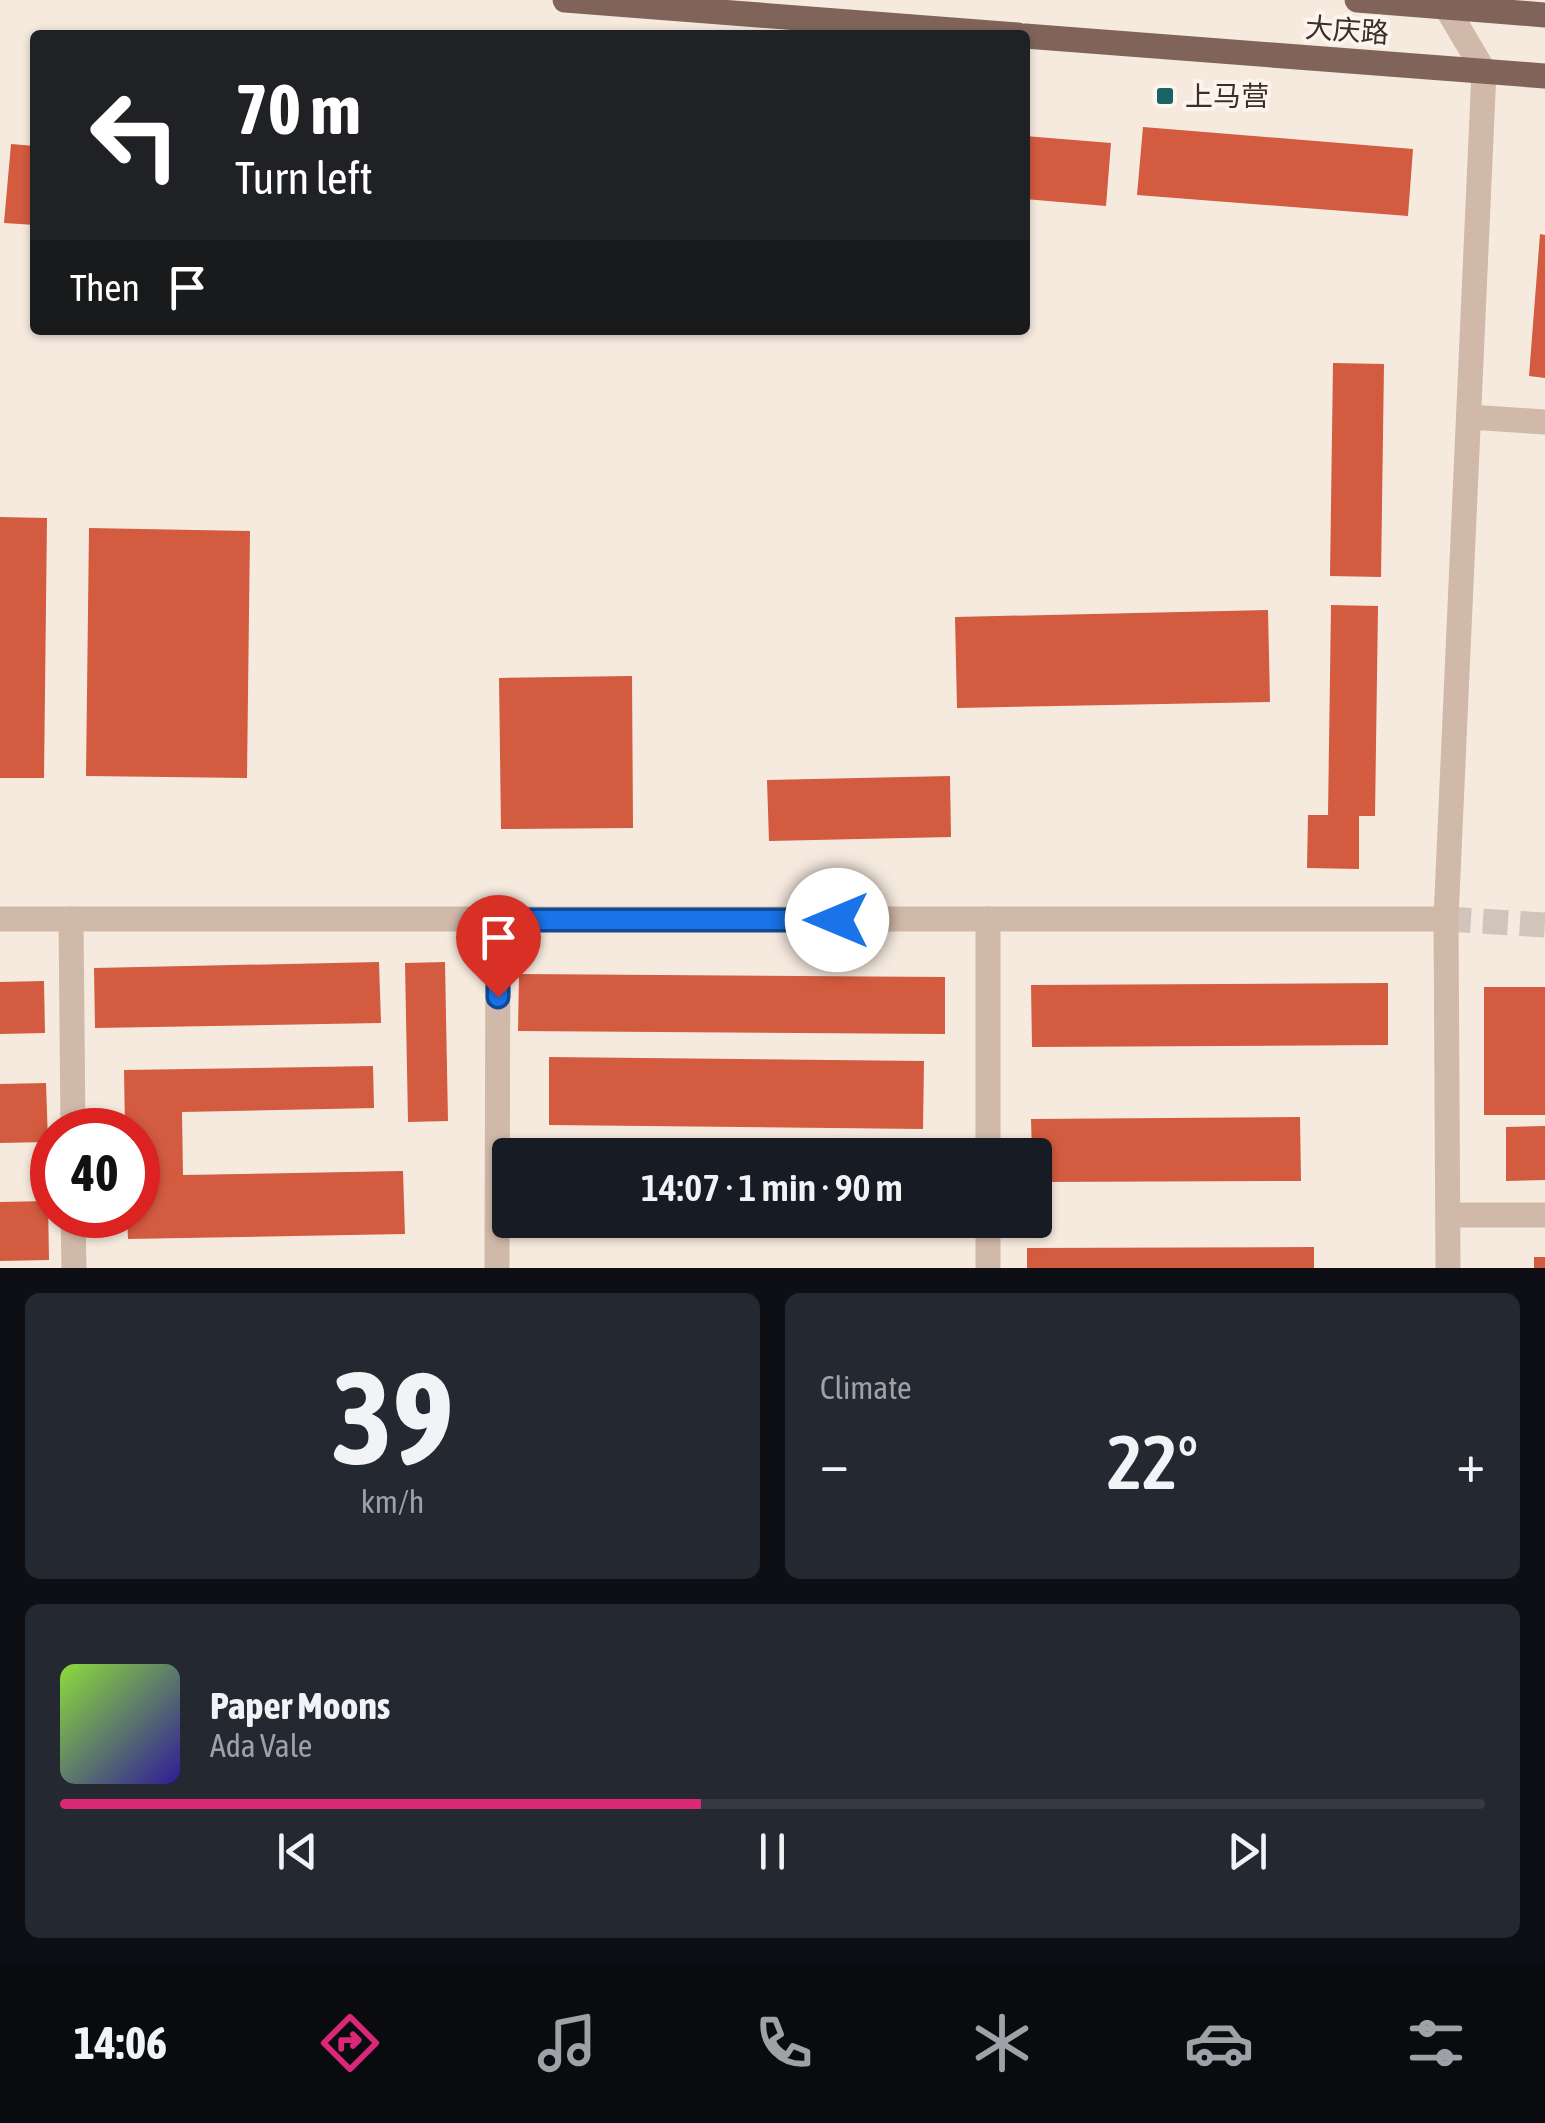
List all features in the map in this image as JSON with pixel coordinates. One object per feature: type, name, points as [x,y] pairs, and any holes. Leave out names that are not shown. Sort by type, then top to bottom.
[{"type":"main road","name":"大庆路","points":[[565,0],[957,30]]},
{"type":"main road","name":"大庆路","points":[[1358,0],[1446,3],[1545,14]]},
{"type":"main road","name":"大庆路","points":[[1030,36],[1545,76]]},
{"type":"street","points":[[1446,3],[1484,71],[1446,919],[1448,1268]]},
{"type":"street","points":[[1468,417],[1545,422]]},
{"type":"street","points":[[0,919],[1446,919]]},
{"type":"street","points":[[71,919],[73,1108]]},
{"type":"street","points":[[988,919],[988,1138]]},
{"type":"street","points":[[497,1268],[498,920]]},
{"type":"street","points":[[1448,1215],[1545,1215]]},
{"type":"street","points":[[74,1238],[74,1268]]},
{"type":"street","points":[[988,1238],[988,1268]]},
{"type":"building","points":[[1143,127],[1413,149],[1408,216],[1137,195]]},
{"type":"building","points":[[1030,136],[1111,143],[1106,206],[1030,199]]},
{"type":"building","points":[[11,144],[30,146],[30,225],[4,223]]},
{"type":"building","points":[[1540,234],[1545,235],[1545,378],[1529,376]]},
{"type":"building","points":[[1333,363],[1384,364],[1381,577],[1330,576]]},
{"type":"building","points":[[0,517],[47,518],[44,778],[0,778]]},
{"type":"building","points":[[89,528],[250,531],[247,778],[86,776]]},
{"type":"building","points":[[1331,605],[1378,606],[1375,816],[1359,816],[1359,869],[1307,868],[1308,815],[1328,815]]},
{"type":"building","points":[[1268,610],[1270,702],[957,708],[955,617]]},
{"type":"building","points":[[632,676],[633,828],[501,829],[499,678]]},
{"type":"building","points":[[950,776],[951,837],[769,841],[767,780]]},
{"type":"building","points":[[379,962],[381,1023],[95,1028],[94,968]]},
{"type":"building","points":[[445,962],[448,1121],[408,1122],[405,963]]},
{"type":"building","points":[[519,974],[945,977],[945,1034],[518,1031]]},
{"type":"building","points":[[44,981],[45,1033],[0,1034],[0,982]]},
{"type":"building","points":[[1388,983],[1388,1045],[1032,1047],[1031,985]]},
{"type":"building","points":[[1484,987],[1545,987],[1545,1115],[1484,1115]]},
{"type":"building","points":[[549,1057],[924,1061],[923,1129],[549,1125]]},
{"type":"building","points":[[373,1066],[374,1108],[182,1112],[183,1175],[403,1171],[405,1234],[128,1239],[160,1238],[160,1108],[125,1108],[124,1070]]},
{"type":"building","points":[[46,1083],[47,1108],[30,1108],[30,1142],[0,1143],[0,1084]]},
{"type":"building","points":[[1300,1117],[1301,1181],[1052,1182],[1052,1138],[1032,1138],[1031,1119]]},
{"type":"building","points":[[1545,1126],[1545,1180],[1506,1181],[1506,1127]]},
{"type":"building","points":[[30,1201],[30,1238],[49,1238],[49,1260],[0,1261],[0,1202]]},
{"type":"building","points":[[1314,1247],[1314,1268],[1027,1268],[1027,1248]]},
{"type":"building","points":[[1534,1257],[1545,1257],[1545,1268],[1534,1268]]},
{"type":"tunnel","points":[[1446,919],[1545,925]]},
{"type":"place","name":"上马营","points":[[1165,96]]},
{"type":"route","points":[[498,997],[498,920],[837,920]]}]
